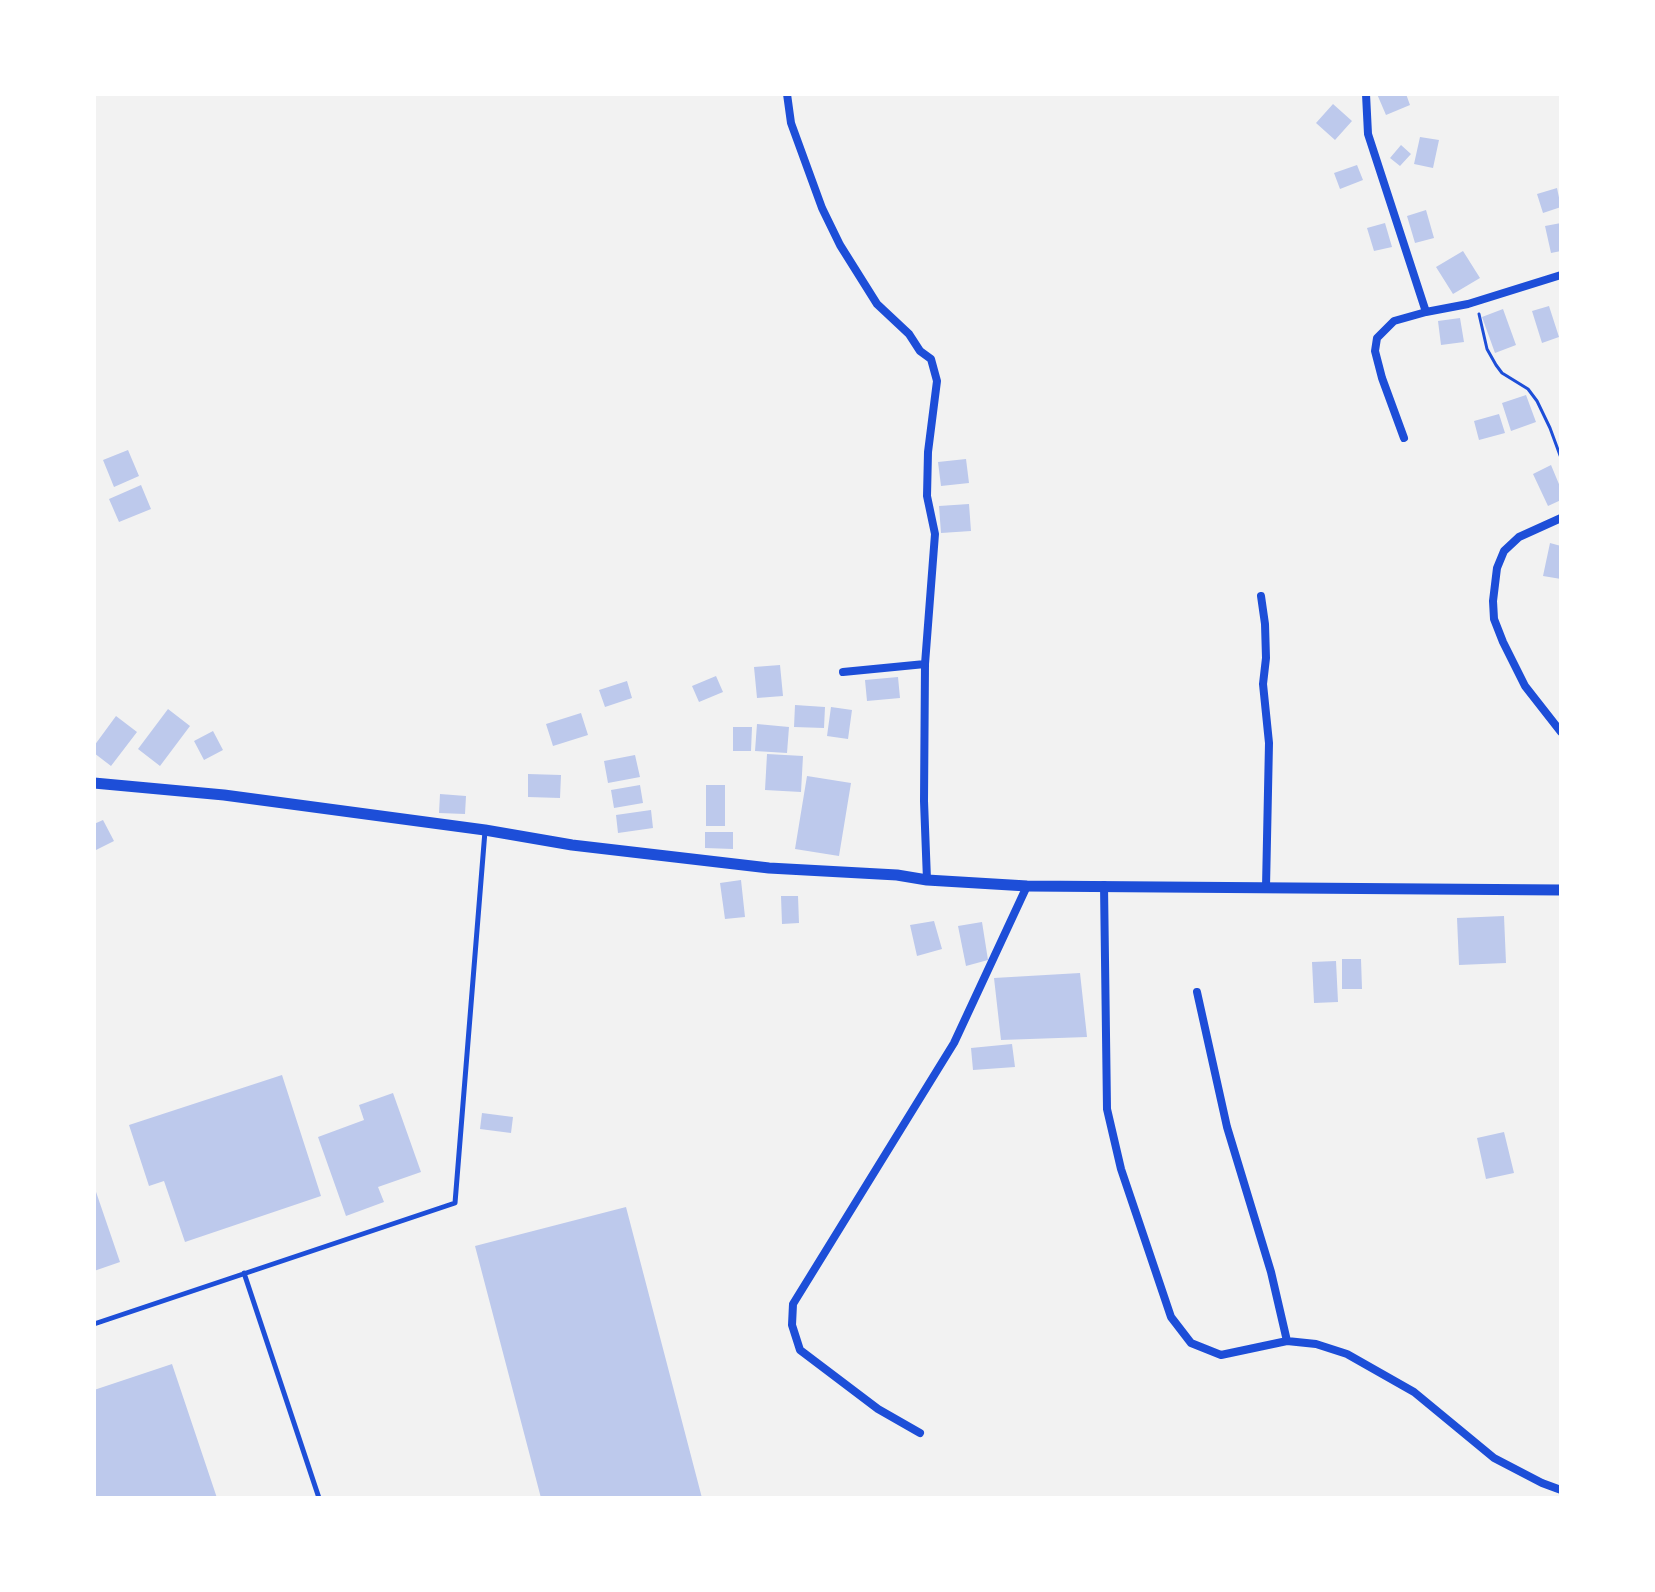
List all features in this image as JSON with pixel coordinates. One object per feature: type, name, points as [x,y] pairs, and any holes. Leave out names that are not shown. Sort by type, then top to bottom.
[{"type":"street","points":[[787,94],[791,123],[822,208],[840,245],[877,304],[931,359],[937,381],[928,452],[927,496],[935,534],[925,664],[927,880]]},
{"type":"street","points":[[1366,94],[1368,134],[1426,312]]},
{"type":"street","points":[[1404,438],[1382,378],[1375,351],[1377,338],[1394,321],[1476,302],[1561,275]]},
{"type":"street","points":[[1561,518],[1519,537],[1504,551],[1497,568],[1493,601],[1494,619],[1520,675],[1538,706],[1561,732]]},
{"type":"street","points":[[1261,596],[1265,624],[1263,684],[1269,743],[1266,887]]},
{"type":"street","points":[[843,672],[925,664]]},
{"type":"street","points":[[94,783],[224,795],[485,830],[572,845],[769,868],[897,875],[927,880],[1027,886],[1561,890]]},
{"type":"street","points":[[1104,885],[1107,1109],[1121,1169],[1171,1317],[1191,1343],[1221,1355],[1287,1341],[1316,1344],[1347,1354],[1414,1392],[1494,1458],[1561,1490]]},
{"type":"street","points":[[920,1433],[878,1409],[800,1350],[792,1325],[793,1304],[954,1043],[1027,886]]},
{"type":"street","points":[[1197,992],[1227,1127],[1271,1272],[1287,1341]]},
{"type":"lane","points":[[94,1324],[455,1203],[485,830]]},
{"type":"lane","points":[[244,1273],[319,1498]]},
{"type":"path","points":[[1476,302],[1487,349],[1502,373],[1528,389],[1537,401],[1561,458]]},
{"type":"building","points":[[1377,94],[1406,94],[1410,105],[1386,115]]},
{"type":"building","points":[[1333,104],[1352,121],[1335,140],[1316,123]]},
{"type":"building","points":[[1420,137],[1439,140],[1433,168],[1414,164]]},
{"type":"building","points":[[1401,145],[1411,154],[1400,166],[1390,158]]},
{"type":"building","points":[[1357,165],[1363,180],[1340,189],[1334,173]]},
{"type":"building","points":[[1557,188],[1561,207],[1543,213],[1537,194]]},
{"type":"building","points":[[1426,210],[1434,238],[1415,243],[1407,216]]},
{"type":"building","points":[[1385,223],[1392,247],[1374,251],[1367,228]]},
{"type":"building","points":[[1561,223],[1561,251],[1551,253],[1545,226]]},
{"type":"building","points":[[1463,251],[1480,278],[1453,294],[1436,267]]},
{"type":"building","points":[[1549,306],[1559,337],[1542,343],[1532,311]]},
{"type":"building","points":[[1503,309],[1516,345],[1495,353],[1482,317]]},
{"type":"building","points":[[1460,318],[1464,342],[1441,345],[1438,321]]},
{"type":"building","points":[[1526,395],[1536,422],[1511,431],[1502,403]]},
{"type":"building","points":[[1499,414],[1505,433],[1479,440],[1474,421]]},
{"type":"building","points":[[128,450],[139,476],[114,487],[103,460]]},
{"type":"building","points":[[966,459],[969,483],[941,486],[938,462]]},
{"type":"building","points":[[1551,465],[1561,489],[1561,500],[1548,506],[1533,474]]},
{"type":"building","points":[[141,485],[151,509],[119,522],[109,499]]},
{"type":"building","points":[[969,504],[971,531],[941,533],[939,506]]},
{"type":"building","points":[[1550,543],[1561,546],[1561,579],[1543,576]]},
{"type":"building","points":[[780,665],[783,696],[757,698],[754,667]]},
{"type":"building","points":[[716,676],[723,692],[699,702],[692,686]]},
{"type":"building","points":[[898,677],[900,698],[867,701],[865,680]]},
{"type":"building","points":[[627,681],[632,698],[605,707],[599,690]]},
{"type":"building","points":[[795,705],[825,707],[824,728],[794,727]]},
{"type":"building","points":[[831,707],[852,710],[848,739],[827,736]]},
{"type":"building","points":[[168,709],[190,726],[160,766],[138,749]]},
{"type":"building","points":[[581,713],[588,735],[553,746],[546,724]]},
{"type":"building","points":[[116,716],[137,732],[111,766],[94,753],[94,746]]},
{"type":"building","points":[[757,724],[789,727],[787,753],[755,751]]},
{"type":"building","points":[[733,727],[752,727],[751,751],[733,751]]},
{"type":"building","points":[[213,731],[223,750],[204,760],[194,741]]},
{"type":"building","points":[[767,754],[803,756],[801,792],[765,790]]},
{"type":"building","points":[[635,755],[640,777],[608,783],[604,761]]},
{"type":"building","points":[[528,774],[561,775],[560,798],[528,797]]},
{"type":"building","points":[[807,776],[851,783],[839,856],[795,849]]},
{"type":"building","points":[[640,785],[643,803],[614,808],[611,790]]},
{"type":"building","points":[[706,785],[725,785],[725,826],[706,826]]},
{"type":"building","points":[[440,794],[466,796],[465,814],[439,813]]},
{"type":"building","points":[[651,810],[653,828],[618,833],[616,815]]},
{"type":"building","points":[[103,820],[114,841],[94,851],[94,824]]},
{"type":"building","points":[[705,832],[733,832],[733,849],[705,848]]},
{"type":"building","points":[[741,880],[745,917],[725,919],[720,883]]},
{"type":"building","points":[[781,896],[798,896],[799,923],[782,924]]},
{"type":"building","points":[[1504,916],[1506,963],[1459,965],[1457,918]]},
{"type":"building","points":[[934,921],[942,949],[917,956],[910,925]]},
{"type":"building","points":[[982,922],[988,960],[966,966],[958,926]]},
{"type":"building","points":[[1342,959],[1361,959],[1362,989],[1342,989]]},
{"type":"building","points":[[1336,961],[1338,1002],[1314,1003],[1312,962]]},
{"type":"building","points":[[1080,973],[1087,1037],[1001,1040],[994,978]]},
{"type":"building","points":[[1012,1044],[1015,1067],[973,1070],[971,1048]]},
{"type":"building","points":[[282,1075],[321,1196],[185,1242],[164,1181],[149,1186],[129,1125]]},
{"type":"building","points":[[393,1093],[421,1172],[378,1187],[384,1202],[346,1216],[318,1137],[364,1120],[359,1105]]},
{"type":"building","points":[[482,1113],[513,1117],[511,1133],[480,1129]]},
{"type":"building","points":[[1504,1132],[1514,1173],[1486,1179],[1477,1138]]},
{"type":"building","points":[[94,1186],[120,1262],[94,1271]]},
{"type":"building","points":[[626,1207],[702,1498],[541,1498],[475,1246]]},
{"type":"building","points":[[172,1364],[217,1498],[94,1498],[94,1390]]}]
